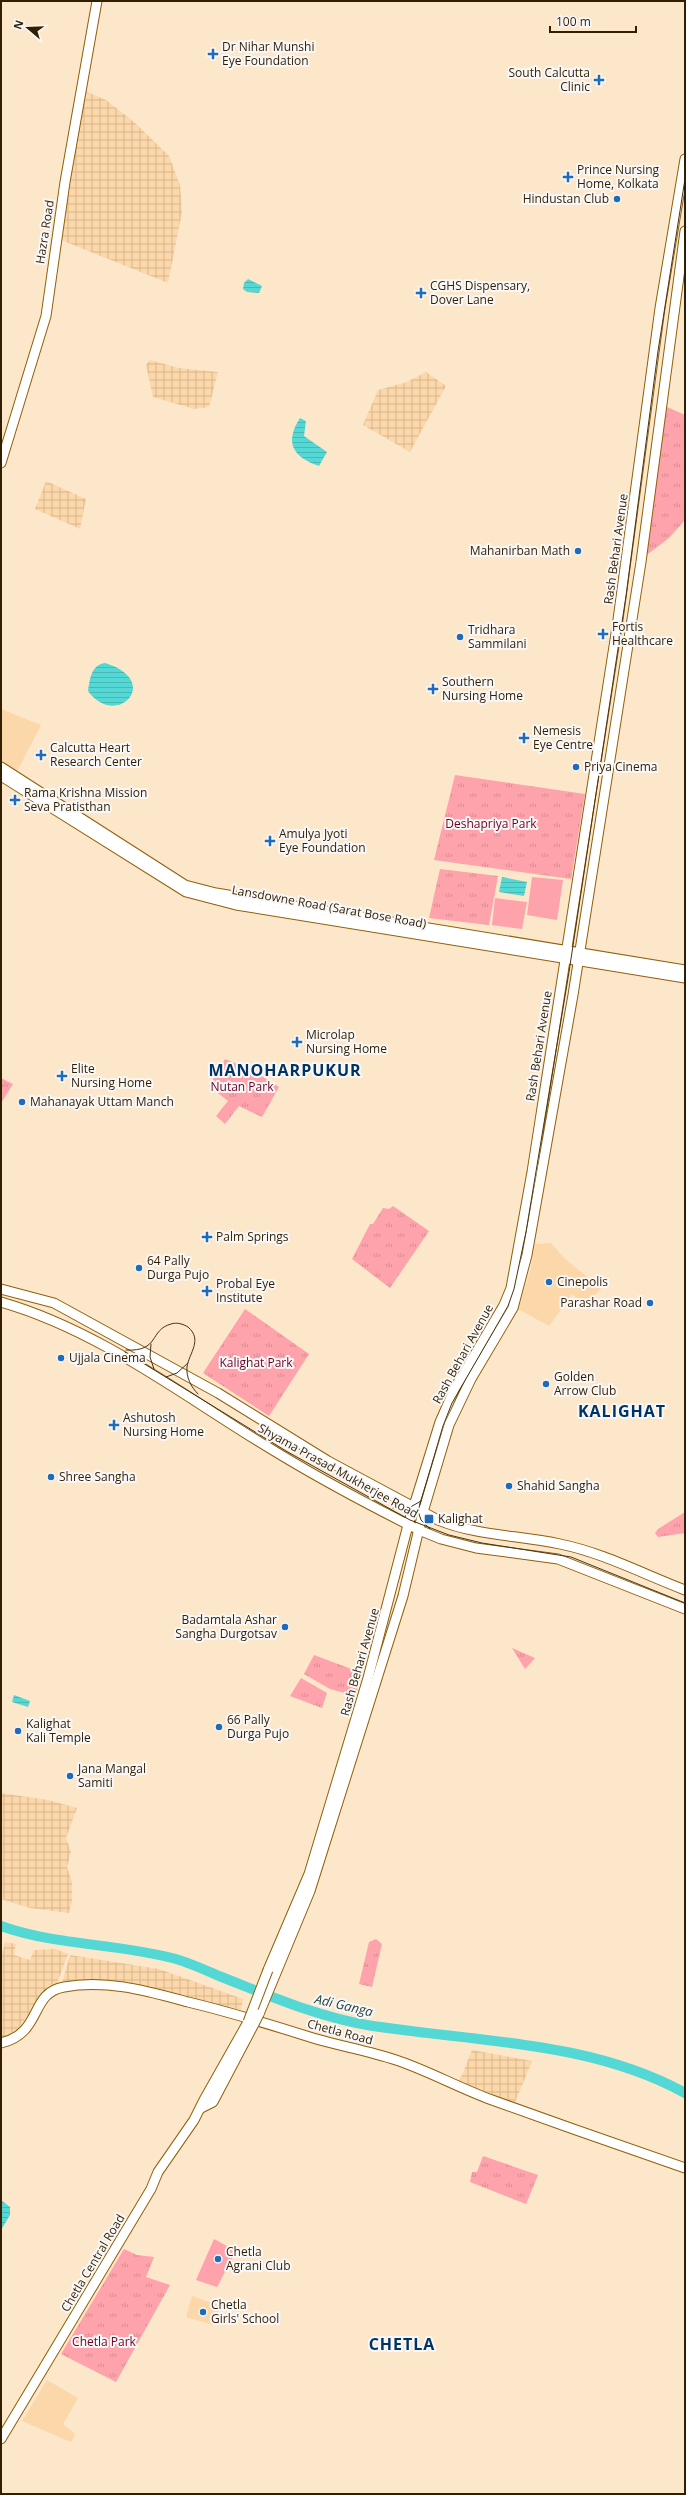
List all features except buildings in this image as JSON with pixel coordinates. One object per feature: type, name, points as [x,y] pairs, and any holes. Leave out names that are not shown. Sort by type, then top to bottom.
[{"type":"main road","name":"Hazra Road","points":[[1,463],[46,316],[65,182],[97,1]]},
{"type":"main road","name":"Rash Behari Avenue","points":[[271,1972],[309,1874],[347,1751],[388,1608],[408,1525],[440,1422],[455,1388],[504,1305],[511,1288],[545,1088],[617,627],[664,280],[685,159]]},
{"type":"main road","name":"Rash Behari Avenue","points":[[271,1972],[310,1891],[401,1602],[423,1512],[449,1425],[459,1402],[513,1308],[527,1255],[558,1090],[641,562],[685,231]]},
{"type":"main road","name":"Lansdowne Road (Sarat Bose Road)","points":[[1,767],[185,885],[216,893],[565,954]]},
{"type":"main road","name":"Lansdowne Road (Sarat Bose Road)","points":[[1,776],[186,892],[236,904],[580,956],[685,978]]},
{"type":"main road","points":[[580,956],[685,970]]},
{"type":"main road","points":[[545,1088],[558,1090]]},
{"type":"main road","name":"Shyama Prasad Mukherjee Road","points":[[1,1289],[54,1303],[218,1393],[328,1460],[423,1512],[451,1525],[492,1535],[558,1543],[599,1554],[685,1590]]},
{"type":"main road","name":"Shyama Prasad Mukherjee Road","points":[[1,1302],[53,1320],[98,1342],[181,1392],[277,1453],[419,1530],[441,1539],[476,1548],[558,1559],[685,1609]]},
{"type":"main road","name":"Chetla Central Road","points":[[1,2439],[151,2190],[158,2172],[202,2104],[213,2102],[251,2023],[271,1972]]},
{"type":"main road","name":"Chetla Road","points":[[1,2043],[16,2039],[22,2034],[30,2025],[44,1997],[50,1991],[64,1987],[127,1986],[247,2016],[316,2038],[396,2060],[491,2100],[685,2168]]},
{"type":"shaded area","points":[[85,91],[106,100],[134,122],[169,156],[180,185],[182,212],[168,283],[61,240],[68,176]]},
{"type":"shaded area","points":[[150,360],[179,368],[218,372],[209,407],[194,409],[153,397],[146,365]]},
{"type":"shaded area","points":[[426,372],[446,386],[410,452],[363,425],[378,390],[407,382]]},
{"type":"shaded area","points":[[46,481],[86,499],[80,529],[35,509]]},
{"type":"shaded area","points":[[1,709],[41,725],[14,777],[1,769]]},
{"type":"shaded area","points":[[551,1243],[565,1259],[601,1288],[586,1305],[572,1294],[549,1326],[518,1309],[531,1268],[535,1244]]},
{"type":"shaded area","points":[[1,1793],[48,1800],[77,1808],[66,1838],[71,1852],[67,1867],[72,1882],[72,1901],[69,1913],[30,1908],[1,1899]]},
{"type":"shaded area","points":[[5,1942],[16,1944],[14,1955],[30,1960],[34,1950],[55,1949],[68,1954],[56,1986],[46,1988],[13,2037],[1,2040],[1,1960]]},
{"type":"shaded area","points":[[70,1955],[159,1969],[243,1999],[241,2010],[124,1983],[62,1983]]},
{"type":"shaded area","points":[[472,2050],[532,2061],[514,2105],[459,2082]]},
{"type":"shaded area","name":"Chetla Girls' School","points":[[192,2296],[220,2306],[213,2325],[186,2317]]},
{"type":"shaded area","points":[[47,2380],[78,2398],[63,2424],[75,2434],[71,2442],[22,2421]]},
{"type":"green space","points":[[665,406],[685,415],[685,520],[669,538],[644,557]]},
{"type":"green space","name":"Deshapriya Park","points":[[455,775],[585,794],[571,879],[434,860]]},
{"type":"green space","points":[[440,869],[498,876],[489,925],[429,918]]},
{"type":"green space","points":[[532,877],[563,880],[557,920],[527,915]]},
{"type":"green space","points":[[495,898],[527,902],[522,929],[492,925]]},
{"type":"green space","name":"Nutan Park","points":[[225,1059],[252,1070],[279,1087],[262,1117],[239,1106],[225,1124],[216,1116],[228,1101],[209,1086]]},
{"type":"green space","points":[[1,1078],[13,1084],[1,1103]]},
{"type":"green space","points":[[393,1206],[429,1231],[390,1288],[352,1259],[370,1224],[373,1224],[383,1208],[389,1209]]},
{"type":"green space","name":"Kalighat Park","points":[[245,1309],[309,1354],[269,1416],[203,1373]]},
{"type":"green space","points":[[685,1512],[685,1533],[658,1537],[655,1533],[658,1529]]},
{"type":"green space","points":[[512,1648],[535,1658],[525,1669]]},
{"type":"green space","points":[[314,1655],[362,1673],[356,1696],[330,1689],[304,1674]]},
{"type":"green space","points":[[301,1678],[327,1693],[322,1708],[290,1696]]},
{"type":"green space","points":[[376,1939],[382,1944],[372,1987],[359,1984],[369,1942]]},
{"type":"green space","points":[[483,2156],[538,2175],[526,2204],[470,2182],[472,2172],[477,2172]]},
{"type":"green space","name":"Chetla Agrani Club","points":[[214,2239],[236,2251],[217,2287],[196,2280]]},
{"type":"green space","name":"Chetla Park","points":[[124,2249],[137,2255],[154,2257],[146,2277],[170,2285],[116,2382],[61,2354]]},
{"type":"water","points":[[248,279],[262,286],[259,293],[247,292],[243,289],[244,283]]},
{"type":"water","points":[[300,418],[306,421],[304,436],[327,452],[319,466],[303,458],[294,448],[292,442],[293,435]]},
{"type":"water","points":[[105,663],[122,671],[131,680],[133,690],[129,698],[121,704],[111,706],[99,702],[88,691],[92,673],[100,664]]},
{"type":"water","points":[[502,877],[527,882],[524,896],[499,892]]},
{"type":"water","points":[[14,1695],[30,1701],[28,1707],[12,1702]]},
{"type":"water","points":[[1,2200],[10,2207],[10,2215],[1,2230]]},
{"type":"waterway","name":"Adi Ganga","points":[[1,1926],[22,1933],[132,1950],[176,1959],[310,2011],[348,2021],[407,2031],[530,2046],[610,2062],[648,2076],[685,2093]]},
{"type":"tram line","points":[[430,1529],[421,1520],[418,1511],[443,1426],[452,1403],[508,1306],[514,1289],[526,1232],[569,972],[626,596],[658,351],[685,179]]},
{"type":"tram line","points":[[126,1350],[137,1350],[144,1348],[153,1340],[159,1331],[171,1324],[175,1323],[188,1327],[192,1332],[195,1342],[188,1362],[187,1374],[191,1385],[198,1394]]},
{"type":"tram line","points":[[151,1344],[150,1357],[154,1369]]},
{"type":"tram line","points":[[125,1352],[286,1451],[410,1520],[449,1535],[482,1543],[571,1557],[685,1603]]},
{"type":"tram line","points":[[166,1377],[177,1373],[188,1363]]},
{"type":"tram line","points":[[393,1508],[407,1509],[421,1501]]},
{"type":"place","name":"Dr Nihar Munshi Eye Foundation","points":[[213,54]]},
{"type":"place","name":"South Calcutta Clinic","points":[[599,80]]},
{"type":"place","name":"Prince Nursing Home, Kolkata","points":[[568,177]]},
{"type":"place","name":"Hindustan Club","points":[[617,199]]},
{"type":"place","name":"CGHS Dispensary, Dover Lane","points":[[421,293]]},
{"type":"place","name":"Mahanirban Math","points":[[578,551]]},
{"type":"place","name":"Fortis Healthcare","points":[[603,634]]},
{"type":"place","name":"Tridhara Sammilani","points":[[460,637]]},
{"type":"place","name":"Southern Nursing Home","points":[[433,689]]},
{"type":"place","name":"Nemesis Eye Centre","points":[[524,738]]},
{"type":"place","name":"Calcutta Heart Research Center","points":[[41,755]]},
{"type":"place","name":"Priya Cinema","points":[[576,767]]},
{"type":"place","name":"Rama Krishna Mission Seva Pratisthan","points":[[15,800]]},
{"type":"place","name":"Amulya Jyoti Eye Foundation","points":[[270,841]]},
{"type":"place","name":"Microlap Nursing Home","points":[[297,1042]]},
{"type":"place","name":"Elite Nursing Home","points":[[62,1076]]},
{"type":"place","name":"Mahanayak Uttam Manch","points":[[22,1102]]},
{"type":"place","name":"Palm Springs","points":[[207,1237]]},
{"type":"place","name":"64 Pally Durga Pujo","points":[[139,1268]]},
{"type":"place","name":"Cinepolis","points":[[549,1282]]},
{"type":"place","name":"Probal Eye Institute","points":[[207,1291]]},
{"type":"place","name":"Parashar Road","points":[[650,1303]]},
{"type":"place","name":"Ujjala Cinema","points":[[61,1358]]},
{"type":"place","name":"Golden Arrow Club","points":[[546,1384]]},
{"type":"place","name":"Ashutosh Nursing Home","points":[[114,1425]]},
{"type":"place","name":"Shree Sangha","points":[[51,1477]]},
{"type":"place","name":"Shahid Sangha","points":[[509,1486]]},
{"type":"place","name":"Kalighat","points":[[429,1519]]},
{"type":"place","name":"Badamtala Ashar Sangha Durgotsav","points":[[285,1627]]},
{"type":"place","name":"66 Pally Durga Pujo","points":[[219,1727]]},
{"type":"place","name":"Kalighat Kali Temple","points":[[18,1731]]},
{"type":"place","name":"Jana Mangal Samiti","points":[[70,1776]]},
{"type":"place","name":"Chetla Agrani Club","points":[[218,2259]]},
{"type":"place","name":"Chetla Girls' School","points":[[203,2312]]},
{"type":"district","name":"MANOHARPUKUR","points":[[285,1070]]},
{"type":"district","name":"KALIGHAT","points":[[622,1411]]},
{"type":"district","name":"CHETLA","points":[[402,2344]]}]
